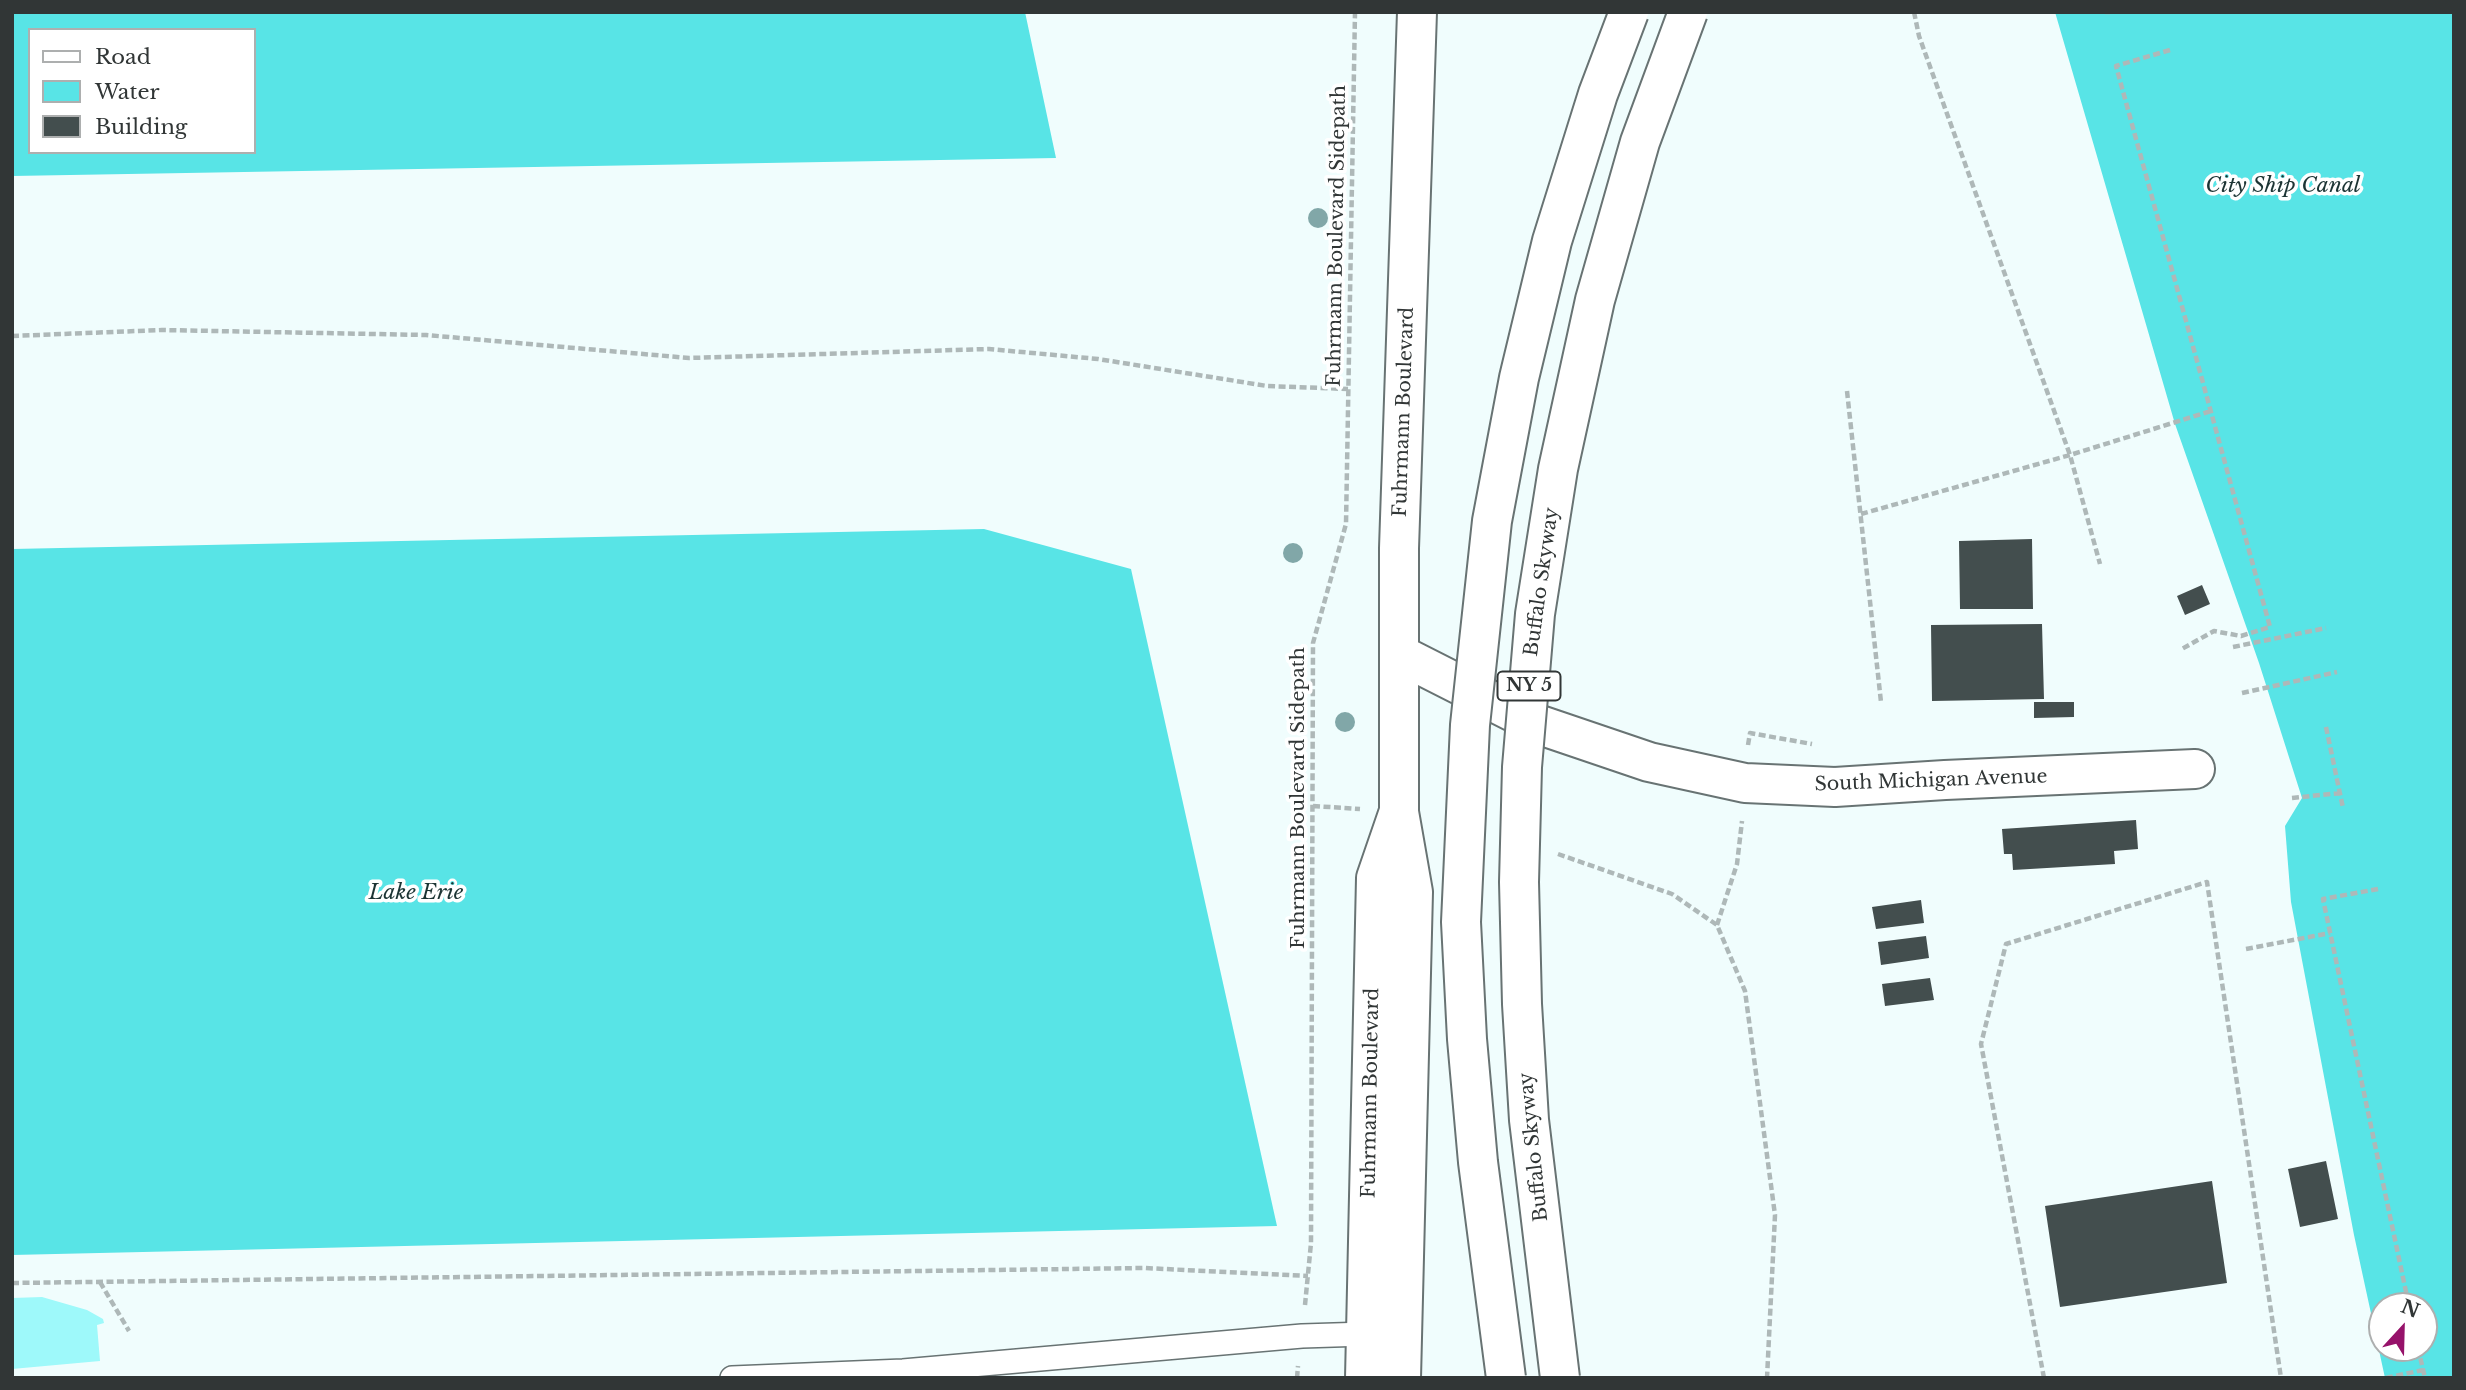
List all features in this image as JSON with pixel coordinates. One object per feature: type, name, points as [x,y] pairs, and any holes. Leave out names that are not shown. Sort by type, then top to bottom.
[{"type":"main road","name":"Fuhrmann Boulevard","points":[[1401,1378],[1413,892],[1399,812],[1400,535],[1417,12]]},
{"type":"main road","name":"NY 5","points":[[1506,1378],[1478,1161],[1467,1039],[1461,922],[1470,725],[1492,522],[1519,378],[1556,229],[1598,94],[1629,12]]},
{"type":"main road","name":"Buffalo Skyway","points":[[1560,1378],[1529,1120],[1522,1004],[1519,883],[1522,768],[1535,614],[1558,469],[1595,300],[1640,142],[1688,12]]},
{"type":"main road","name":"South Michigan Avenue","points":[[1399,654],[1537,724],[1648,762],[1745,783],[1835,788],[1945,780],[2195,769]]},
{"type":"main road","name":"Fuhrmann Boulevard","points":[[1365,1378],[1376,878],[1399,812]]},
{"type":"lane","points":[[732,1378],[903,1371],[1302,1336],[1366,1334]]},
{"type":"path","name":"Fuhrmann Boulevard Sidepath","points":[[1297,1378],[1311,1243],[1313,643],[1346,524],[1354,12]]},
{"type":"path","points":[[1914,12],[1919,36],[2070,455],[2100,564]]},
{"type":"path","points":[[2170,50],[2116,65],[2270,627],[2241,636],[2214,631],[2180,650]]},
{"type":"path","points":[[12,336],[162,330],[426,335],[689,358],[989,349],[1098,359],[1267,386],[1348,389]]},
{"type":"path","points":[[1847,391],[1881,702]]},
{"type":"path","points":[[1861,513],[2070,455],[2211,411]]},
{"type":"path","points":[[2234,647],[2326,628]]},
{"type":"path","points":[[2242,693],[2337,672]]},
{"type":"path","points":[[2326,727],[2343,808]]},
{"type":"path","points":[[2292,798],[2340,793]]},
{"type":"path","points":[[1313,806],[1358,809]]},
{"type":"path","points":[[1717,925],[1737,864],[1742,818]]},
{"type":"path","points":[[1548,850],[1672,894],[1717,925],[1745,991],[1775,1215],[1767,1378]]},
{"type":"path","points":[[2044,1378],[1981,1044],[2006,944],[2207,882],[2281,1378]]},
{"type":"path","points":[[2378,888],[2323,899],[2406,1292]]},
{"type":"path","points":[[2246,949],[2330,933]]},
{"type":"path","points":[[12,1283],[1144,1268],[1308,1276]]},
{"type":"path","points":[[100,1281],[129,1331]]},
{"type":"path","points":[[2421,1362],[2425,1378]]},
{"type":"path","points":[[2386,1378],[2423,1370]]},
{"type":"shaded area","points":[[42,1297],[87,1310],[103,1319],[104,1323],[97,1325],[100,1361],[12,1369],[12,1298]]},
{"type":"water","points":[[12,12],[1025,12],[1056,158],[12,176]]},
{"type":"water","name":"City Ship Canal","points":[[2055,12],[2454,12],[2454,1378],[2385,1378],[2382,1362],[2438,1362],[2438,1292],[2368,1292],[2368,1300],[2291,902],[2285,826],[2302,798],[2259,663],[2175,424]]},
{"type":"water","name":"Lake Erie","points":[[984,529],[1131,569],[1277,1226],[12,1255],[12,549]]},
{"type":"building","points":[[2032,539],[2033,609],[1960,609],[1959,541]]},
{"type":"building","points":[[2202,585],[2210,604],[2185,615],[2177,596]]},
{"type":"building","points":[[2042,624],[2044,699],[1932,701],[1931,625]]},
{"type":"building","points":[[2034,702],[2074,702],[2074,717],[2034,718]]},
{"type":"building","points":[[2136,820],[2138,849],[2114,851],[2115,864],[2013,870],[2012,854],[2004,854],[2002,829]]},
{"type":"building","points":[[1921,900],[1924,923],[1876,929],[1872,907]]},
{"type":"building","points":[[1926,936],[1929,958],[1881,965],[1878,942]]},
{"type":"building","points":[[1930,978],[1934,1000],[1885,1006],[1882,984]]},
{"type":"building","points":[[2326,1161],[2338,1219],[2300,1227],[2288,1169]]},
{"type":"building","points":[[2212,1181],[2227,1283],[2060,1307],[2045,1206]]}]
